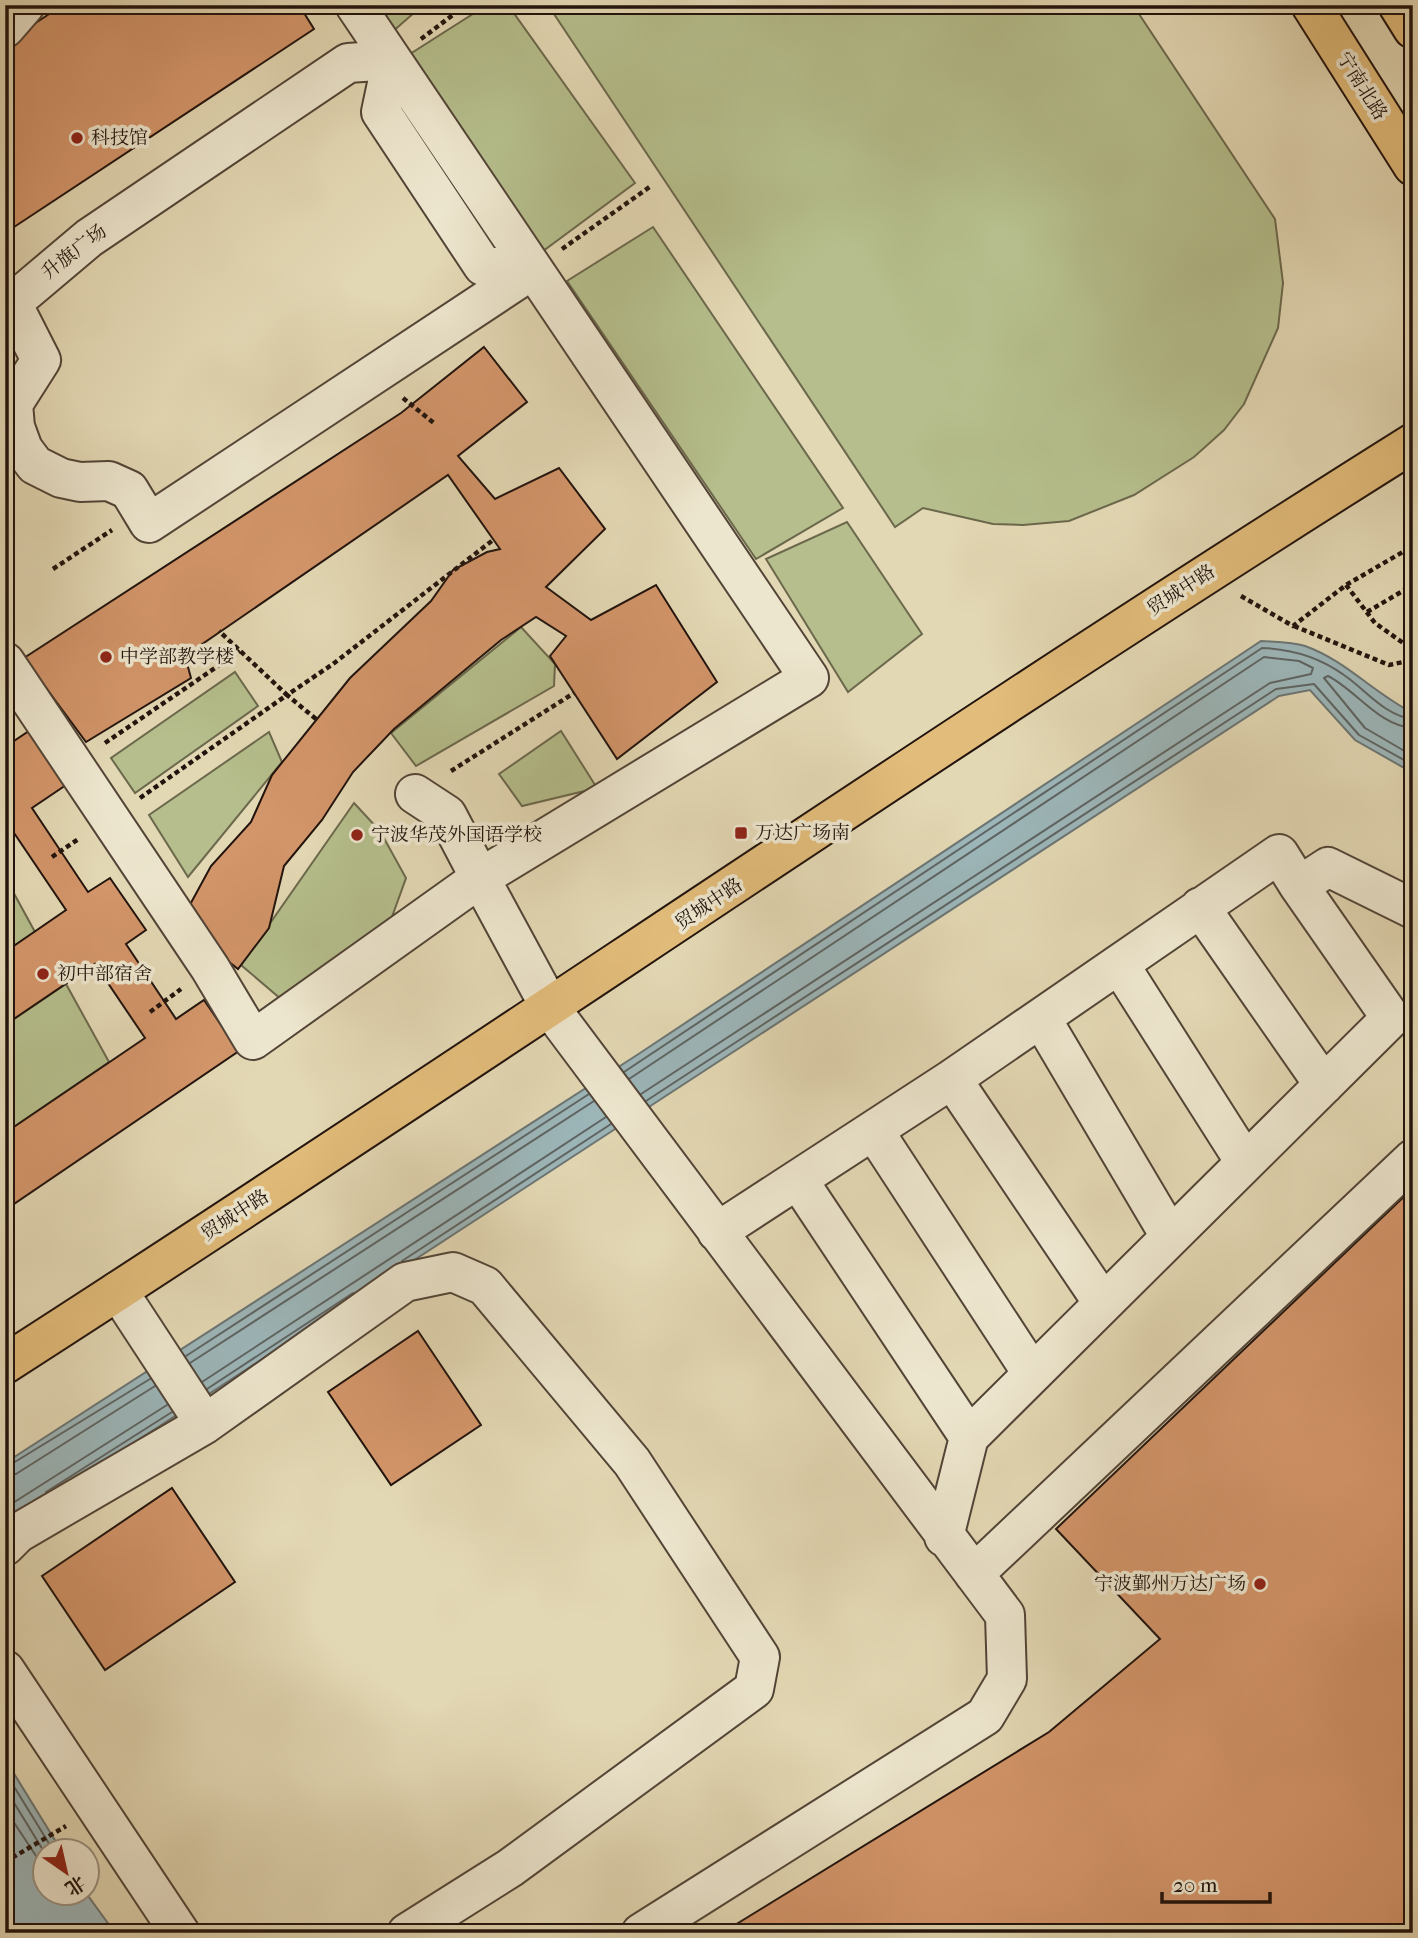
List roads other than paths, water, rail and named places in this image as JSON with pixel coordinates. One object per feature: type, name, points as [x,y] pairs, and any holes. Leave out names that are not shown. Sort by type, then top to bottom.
[{"type":"main road","name":"宁南北路","points":[[1311,5],[1413,166]]},
{"type":"main road","points":[[1398,5],[1413,29]]},
{"type":"main road","name":"贸城中路","points":[[5,1364],[551,1009],[1203,575],[1413,443]]},
{"type":"street","points":[[5,28],[25,5]]},
{"type":"street","points":[[5,662],[210,968],[253,1040],[480,878],[809,678],[532,270],[483,266],[381,111],[392,60],[355,5]]},
{"type":"street","name":"升旗广场","points":[[392,60],[348,63],[89,238],[12,303],[41,360],[13,404],[15,427],[23,449],[35,466],[61,478],[80,482],[109,481],[129,490],[149,523],[532,270]]},
{"type":"street","points":[[415,794],[447,815],[551,1009],[1005,1615],[1007,1679],[985,1716],[641,1933]]},
{"type":"street","points":[[717,1232],[952,1079],[1279,854],[1391,1018],[969,1437],[944,1537]]},
{"type":"street","points":[[1299,886],[1328,867],[1413,909]]},
{"type":"street","points":[[1200,907],[1324,1085]]},
{"type":"street","points":[[1119,964],[1245,1162]]},
{"type":"street","points":[[1041,1018],[1170,1236]]},
{"type":"street","points":[[952,1079],[1103,1303]]},
{"type":"street","points":[[874,1131],[1032,1373]]},
{"type":"street","points":[[974,1574],[1413,1159]]},
{"type":"street","points":[[798,1180],[969,1437]]},
{"type":"street","points":[[5,1546],[18,1533],[205,1424],[405,1282],[453,1272],[485,1286],[632,1462],[760,1657],[754,1689],[510,1868],[407,1933]]},
{"type":"street","points":[[118,1291],[205,1424]]},
{"type":"street","points":[[5,1670],[180,1933]]},
{"type":"water","points":[[1261,641],[1300,645],[1320,652],[1413,713],[1413,773],[1355,740],[1310,690],[1279,696],[5,1527],[5,1463],[637,1055]]},
{"type":"water","points":[[5,1759],[52,1836],[32,1836],[32,1906],[95,1906],[115,1933],[5,1933]]},
{"type":"place","name":"科技馆","points":[[77,138]]},
{"type":"place","name":"中学部教学楼","points":[[106,657]]},
{"type":"place","name":"万达广场南","points":[[741,833]]},
{"type":"place","name":"宁波华茂外国语学校","points":[[357,835]]},
{"type":"place","name":"初中部宿舍","points":[[43,974]]},
{"type":"place","name":"宁波鄞州万达广场","points":[[1260,1584]]}]
